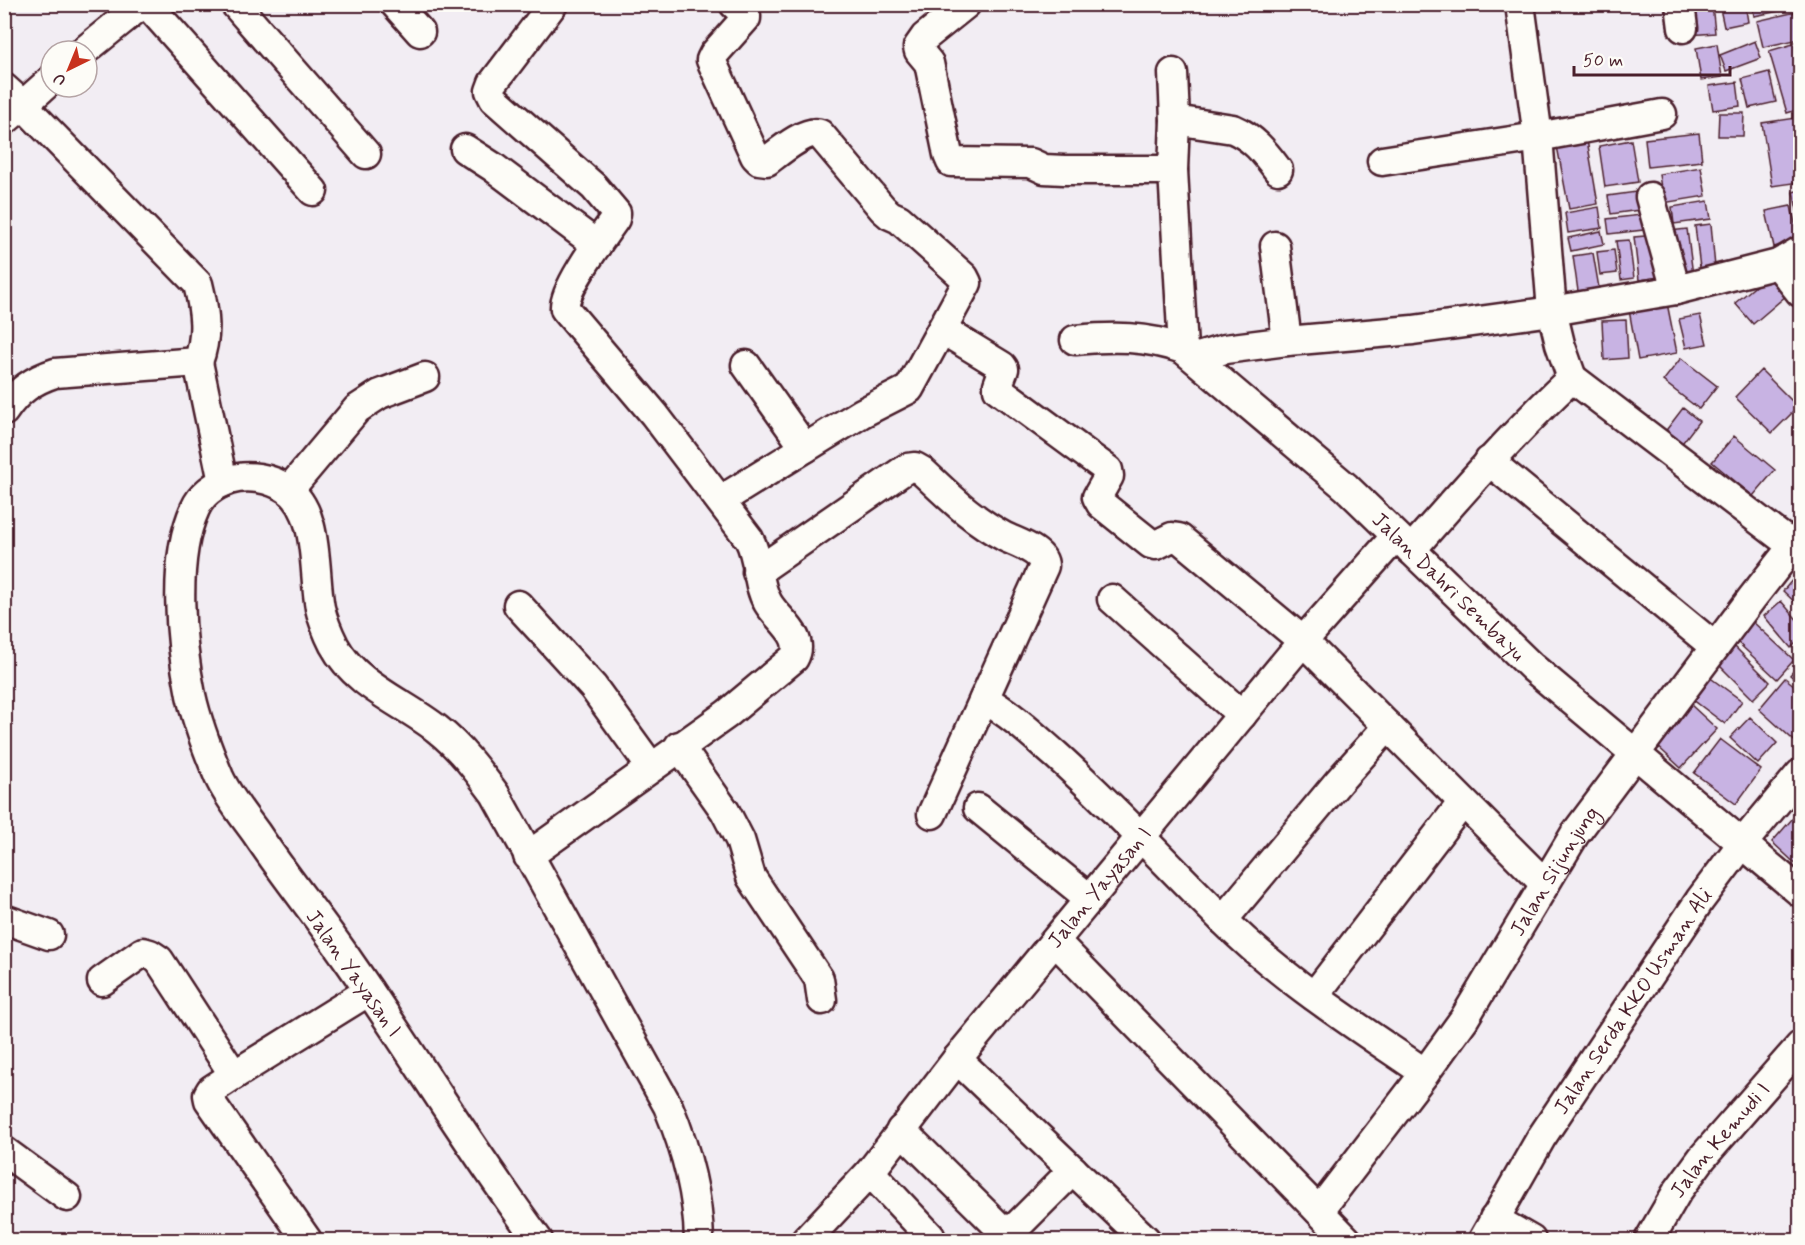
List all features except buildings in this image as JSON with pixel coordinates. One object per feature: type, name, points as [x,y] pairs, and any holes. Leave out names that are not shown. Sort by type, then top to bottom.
[{"type":"street","points":[[99,39],[142,4]]},
{"type":"street","points":[[147,4],[313,191]]},
{"type":"street","points":[[235,4],[366,154]]},
{"type":"street","points":[[395,4],[420,32]]},
{"type":"street","points":[[528,856],[728,714],[794,658],[798,642],[765,598],[753,547],[721,500],[654,414],[566,309],[565,300],[616,215],[613,206],[491,95],[493,83],[553,4]]},
{"type":"street","points":[[721,500],[862,413],[909,389],[967,286],[966,281],[899,219],[883,209],[820,134],[816,132],[808,134],[767,161],[759,160],[755,156],[711,60],[746,18],[746,15],[734,4]]},
{"type":"street","points":[[966,4],[922,42],[919,51],[929,63],[951,162],[1031,163],[1044,169],[1064,170],[1173,170]]},
{"type":"street","points":[[1520,4],[1538,137],[1552,311],[1560,345],[1572,378],[1797,542]]},
{"type":"street","points":[[1173,73],[1175,120],[1173,170],[1189,354],[1287,341],[1413,330],[1552,311],[1676,290],[1789,257],[1800,292]]},
{"type":"street","points":[[39,87],[10,104],[198,284],[205,310],[206,335],[201,376],[223,482],[234,478],[261,478],[289,490],[301,503],[310,521],[320,609],[326,629],[337,649],[362,679],[440,731],[495,794],[668,1106],[682,1140],[693,1185],[699,1219],[699,1240]]},
{"type":"street","points":[[1382,160],[1538,137],[1662,114]]},
{"type":"street","points":[[1175,120],[1233,129],[1242,133],[1257,143],[1278,170]]},
{"type":"street","points":[[465,149],[493,167],[597,245]]},
{"type":"street","points":[[1650,197],[1676,290]]},
{"type":"street","points":[[1275,246],[1287,341]]},
{"type":"street","points":[[943,330],[1003,367],[998,389],[1108,470],[1109,476],[1097,497],[1101,504],[1150,544],[1156,545],[1172,537],[1179,538],[1303,641],[1545,885]]},
{"type":"street","name":"Jalan Dahri Sembayu","points":[[1075,340],[1127,337],[1161,342],[1189,354],[1346,487],[1532,668],[1800,892]]},
{"type":"street","points":[[746,365],[806,448]]},
{"type":"street","points":[[4,411],[20,391],[55,372],[201,376]]},
{"type":"street","points":[[289,490],[357,409],[380,394],[425,377]]},
{"type":"street","name":"Jalan Yayasan I","points":[[806,1240],[870,1172],[957,1059],[1303,641],[1572,378]]},
{"type":"street","points":[[1489,461],[1715,647]]},
{"type":"street","points":[[758,572],[908,468],[915,467],[919,468],[970,516],[987,528],[1035,553],[1044,562],[932,814]]},
{"type":"street","name":"Jalan Yayasan I","points":[[223,482],[211,489],[195,508],[188,529],[180,596],[192,696],[207,748],[229,795],[369,991],[538,1240]]},
{"type":"street","name":"Jalan Sijunjung","points":[[1319,1211],[1464,1019],[1570,842],[1715,647],[1797,542]]},
{"type":"street","points":[[1112,599],[1242,715]]},
{"type":"street","points":[[518,604],[593,687],[651,767]]},
{"type":"street","points":[[984,699],[1004,710],[1070,767],[1223,920],[1287,977],[1425,1073]]},
{"type":"street","points":[[1223,920],[1388,726]]},
{"type":"street","points":[[680,746],[725,811],[740,840],[751,877],[819,979],[822,1000]]},
{"type":"street","name":"Jalan Serda KKO Usman Ali","points":[[1488,1230],[1540,1138],[1617,1021],[1700,900],[1742,844],[1800,774]]},
{"type":"street","points":[[1314,996],[1462,802]]},
{"type":"street","points":[[978,808],[1090,899]]},
{"type":"street","points":[[4,919],[49,935]]},
{"type":"street","points":[[1056,942],[1347,1240]]},
{"type":"street","points":[[102,981],[143,952],[154,956],[159,960],[234,1074]]},
{"type":"street","points":[[307,1240],[208,1098],[209,1093],[234,1074],[369,991]]},
{"type":"street","name":"Jalan Kemudi I","points":[[1649,1240],[1677,1192],[1702,1158],[1800,1046]]},
{"type":"street","points":[[957,1059],[1146,1240]]},
{"type":"street","points":[[901,1130],[998,1226],[1003,1228],[1016,1227],[1073,1170]]},
{"type":"street","points":[[4,1151],[67,1197]]},
{"type":"street","points":[[870,1172],[930,1236]]},
{"type":"street","points":[[1488,1230],[1531,1240]]}]
